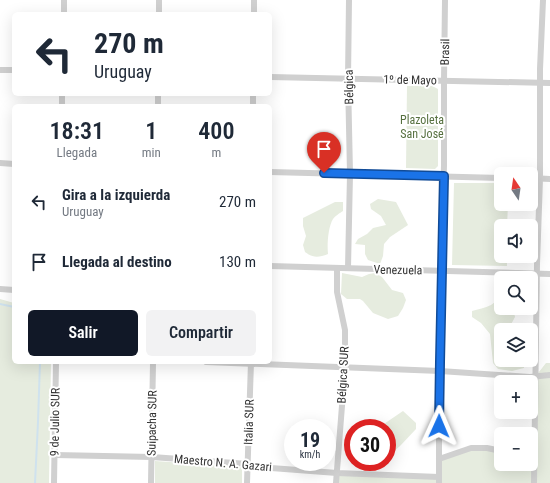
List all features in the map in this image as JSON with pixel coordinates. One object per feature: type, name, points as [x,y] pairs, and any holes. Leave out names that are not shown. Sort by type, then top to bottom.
[{"type":"street","points":[[64,0],[64,12]]},
{"type":"street","points":[[159,0],[159,12]]},
{"type":"street","points":[[254,0],[254,12]]},
{"type":"street","name":"Bélgica","points":[[349,0],[348,79],[350,174]]},
{"type":"street","name":"Brasil","points":[[439,480],[446,0]]},
{"type":"street","points":[[537,271],[543,0]]},
{"type":"street","points":[[0,70],[12,70]]},
{"type":"street","name":"1º de Mayo","points":[[272,77],[550,83]]},
{"type":"street","points":[[0,163],[12,164]]},
{"type":"street","points":[[272,172],[494,178]]},
{"type":"street","points":[[348,268],[350,174]]},
{"type":"street","points":[[540,178],[550,179]]},
{"type":"street","name":"Venezuela","points":[[272,266],[494,272]]},
{"type":"street","name":"Bélgica SUR","points":[[336,483],[345,367],[345,330],[344,320],[336,292],[337,268]]},
{"type":"street","name":"Venezuela","points":[[538,273],[550,274]]},
{"type":"street","points":[[0,289],[12,290]]},
{"type":"street","points":[[535,375],[536,315]]},
{"type":"street","name":"9 de Julio SUR","points":[[54,483],[56,364]]},
{"type":"street","name":"Suipacha SUR","points":[[151,483],[153,364]]},
{"type":"street","name":"Italia SUR","points":[[247,483],[251,364]]},
{"type":"street","points":[[272,364],[503,375]]},
{"type":"street","points":[[538,377],[550,375]]},
{"type":"street","points":[[439,459],[471,448],[494,450]]},
{"type":"street","name":"Maestro N. A. Gazari","points":[[54,455],[152,457],[248,464],[258,467],[439,480]]},
{"type":"street","points":[[533,471],[534,483]]},
{"type":"green space","name":"Plazoleta San José","points":[[407,86],[432,86],[438,89],[438,166],[435,169],[406,168]]},
{"type":"green space","points":[[454,183],[494,183],[494,211],[508,211],[507,219],[494,219],[494,263],[507,263],[507,266],[452,265]]},
{"type":"green space","points":[[378,199],[396,202],[408,225],[390,237],[384,244],[383,256],[380,264],[368,260],[365,254],[365,245],[355,244],[358,239],[367,234],[373,228],[386,225],[381,216],[371,209],[370,204]]},
{"type":"green space","points":[[335,202],[343,202],[343,211],[331,222],[328,236],[328,254],[318,257],[305,252],[303,245],[306,236],[303,226],[303,218]]},
{"type":"green space","points":[[342,273],[362,277],[375,273],[382,277],[392,290],[403,293],[406,300],[398,316],[388,319],[373,313],[360,299],[347,299],[341,294]]},
{"type":"green space","points":[[0,299],[12,302],[12,364],[51,364],[49,483],[0,483]]},
{"type":"green space","points":[[494,303],[494,315],[515,315],[515,317],[512,323],[494,323],[494,364],[490,334],[481,323],[472,317],[472,311]]},
{"type":"green space","points":[[546,363],[550,363],[550,483],[336,483],[337,473],[439,477],[439,459],[471,448],[494,450],[494,471],[538,471],[538,427],[534,427],[534,419],[538,419],[538,375],[537,375]]},
{"type":"green space","points":[[496,367],[524,367],[512,371],[498,369]]},
{"type":"green space","points":[[403,411],[416,423],[416,429],[396,449],[396,419],[391,419]]},
{"type":"green space","points":[[155,461],[242,467],[242,483],[155,483]]},
{"type":"waterway","points":[[0,304],[12,307]]},
{"type":"waterway","points":[[35,483],[40,364]]},
{"type":"route","points":[[324,173],[444,176],[439,426]]}]
